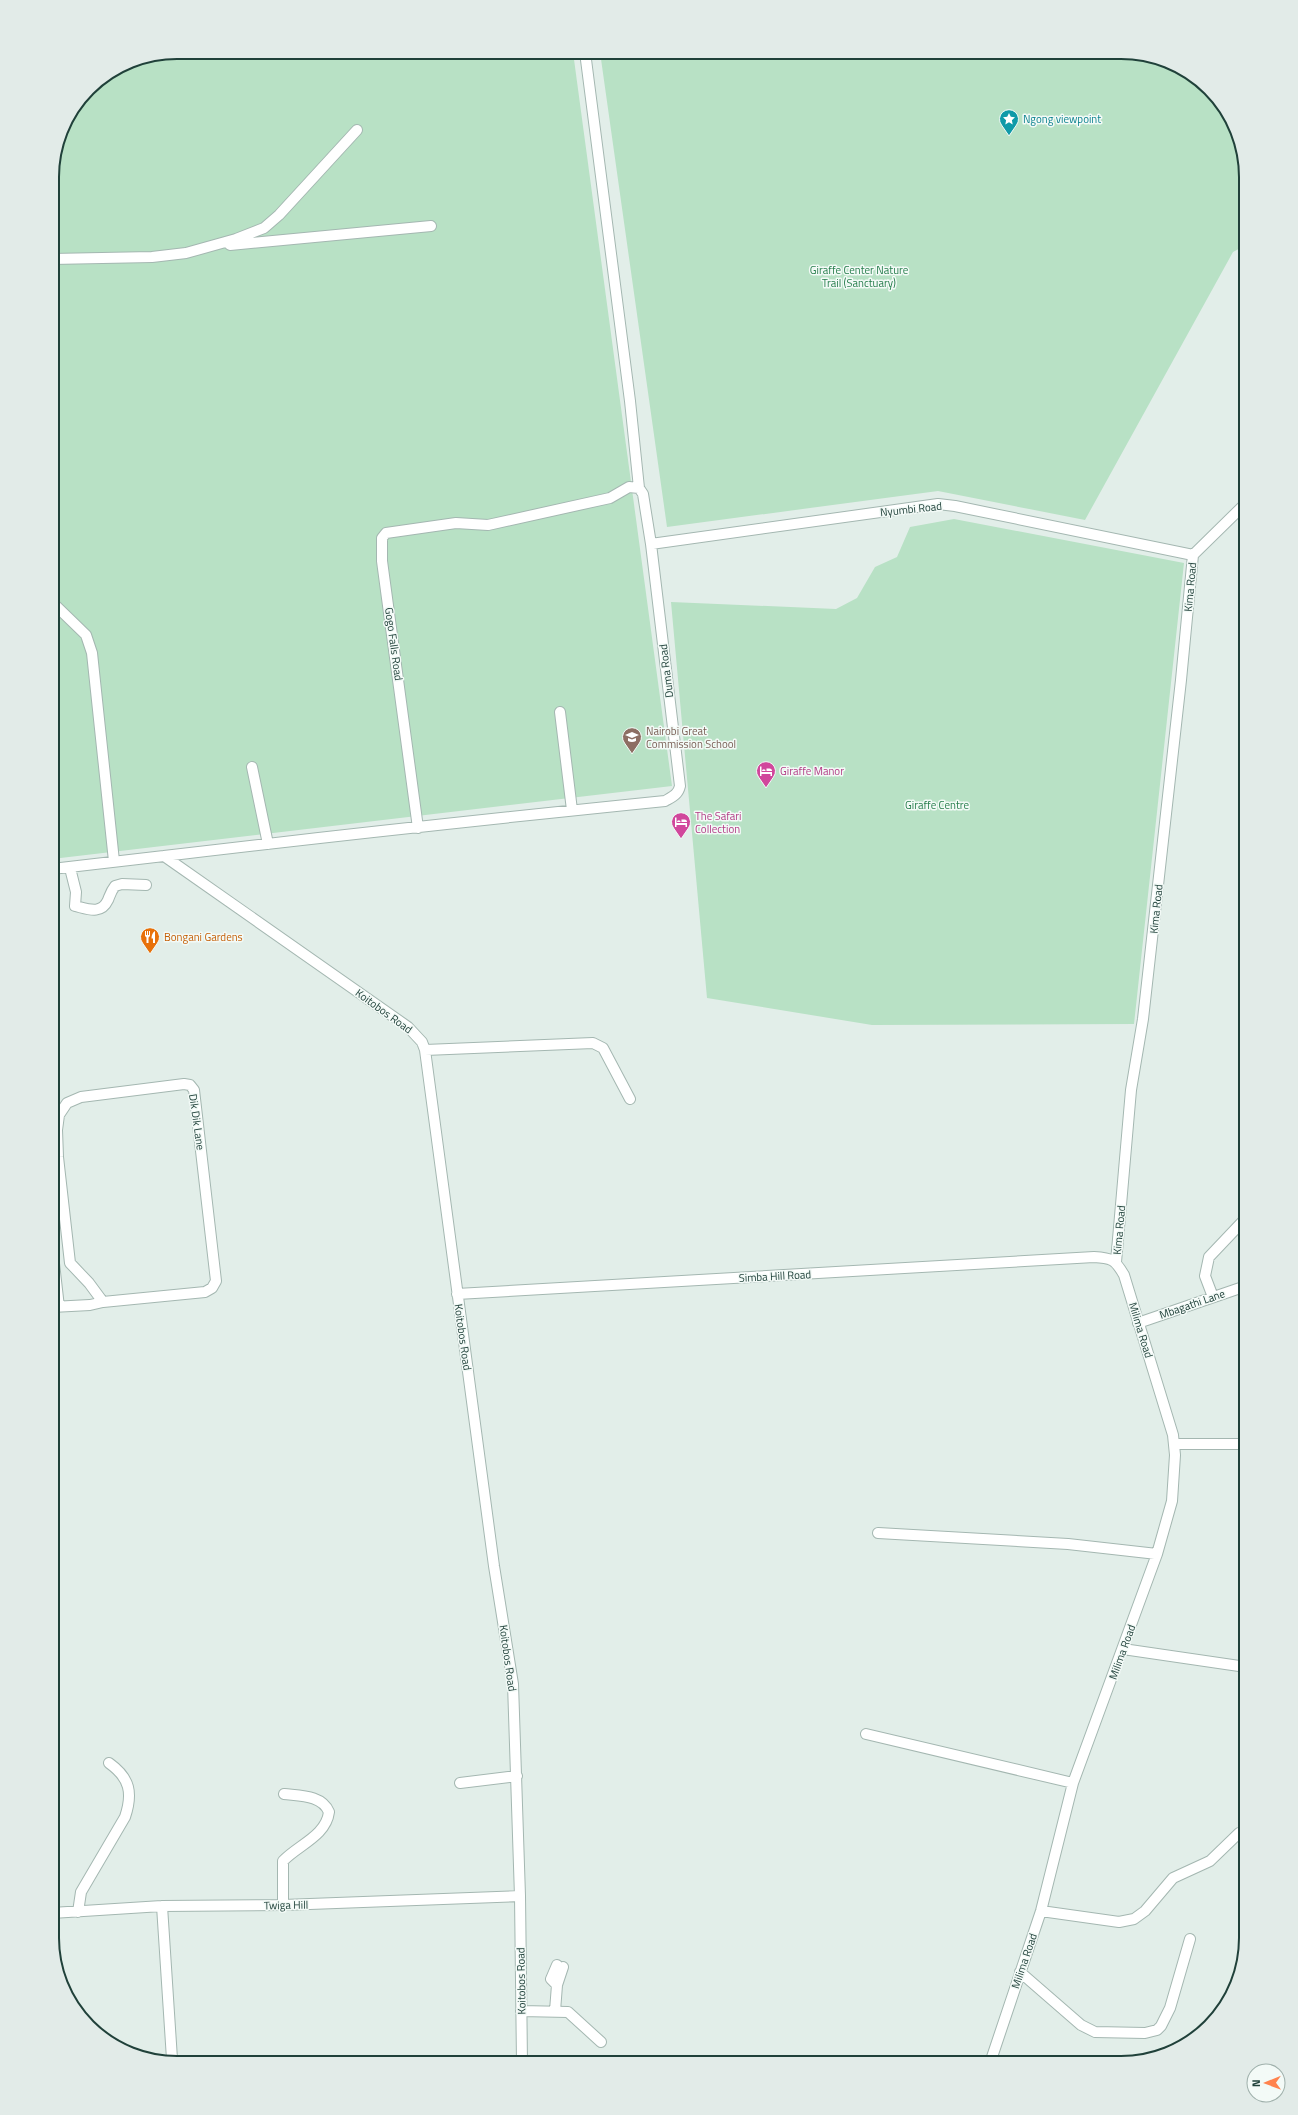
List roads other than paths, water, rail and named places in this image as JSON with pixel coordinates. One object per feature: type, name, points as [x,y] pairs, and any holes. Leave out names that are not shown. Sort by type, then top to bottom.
[{"type":"street","name":"Duma Road","points":[[572,810],[665,801],[679,792],[680,786],[651,544],[643,494],[639,488],[630,401],[586,59]]},
{"type":"street","points":[[59,259],[152,257],[186,253],[236,239],[264,228],[357,130]]},
{"type":"street","points":[[207,247],[431,226]]},
{"type":"street","name":"Gogo Falls Road","points":[[418,828],[382,561],[382,538],[386,532],[456,522],[488,525],[610,498],[629,487],[639,488]]},
{"type":"street","name":"Nyumbi Road","points":[[651,544],[938,504],[955,506],[1193,555]]},
{"type":"street","points":[[1193,555],[1239,510]]},
{"type":"street","name":"Kima Road","points":[[1116,1262],[1131,1090],[1143,1019],[1181,680],[1193,555]]},
{"type":"street","points":[[59,609],[86,635],[92,653],[114,861]]},
{"type":"street","points":[[59,869],[114,861],[572,810],[560,712]]},
{"type":"street","points":[[252,767],[268,844]]},
{"type":"street","name":"Koitobos Road","points":[[164,856],[408,1027],[422,1042],[494,1566],[513,1684],[520,1896],[522,2056]]},
{"type":"street","points":[[70,868],[76,892],[75,906],[92,910],[99,910],[104,907],[115,886],[122,884],[146,884]]},
{"type":"street","points":[[424,1050],[593,1043],[603,1048],[630,1099]]},
{"type":"street","name":"Dik Dik Lane","points":[[59,1115],[67,1103],[81,1097],[184,1084],[190,1085],[194,1090],[216,1280],[212,1288],[205,1292],[103,1302],[90,1305],[59,1307]]},
{"type":"street","name":"Dik Dik Lane","points":[[59,1166],[70,1263],[89,1283],[103,1302]]},
{"type":"street","points":[[1213,1297],[1205,1276],[1209,1257],[1239,1225]]},
{"type":"street","name":"Simba Hill Road","points":[[457,1294],[1094,1257],[1107,1258],[1116,1262]]},
{"type":"street","name":"Milima Road","points":[[992,2056],[1041,1911],[1073,1783],[1157,1554],[1172,1501],[1173,1435],[1124,1274],[1116,1262]]},
{"type":"street","name":"Mbagathi Lane","points":[[1138,1322],[1239,1288]]},
{"type":"street","points":[[1174,1444],[1239,1444]]},
{"type":"street","points":[[878,1533],[1068,1544],[1157,1554]]},
{"type":"street","points":[[1123,1649],[1239,1666]]},
{"type":"street","points":[[866,1734],[1073,1783]]},
{"type":"street","points":[[78,1912],[81,1892],[125,1817],[129,1804],[128,1787],[121,1772],[109,1763]]},
{"type":"street","points":[[460,1783],[517,1776]]},
{"type":"street","points":[[283,1905],[283,1861],[309,1842],[328,1820],[329,1812],[322,1803],[313,1798],[284,1794]]},
{"type":"street","points":[[1041,1911],[1119,1922],[1134,1919],[1145,1910],[1173,1878],[1210,1861],[1239,1833]]},
{"type":"street","name":"Twiga Hill","points":[[59,1913],[162,1906],[283,1905],[520,1896]]},
{"type":"street","points":[[162,1906],[172,2056]]},
{"type":"street","points":[[1020,1972],[1087,2030],[1103,2033],[1145,2033],[1157,2030],[1165,2019],[1170,2008],[1190,1939]]},
{"type":"street","points":[[555,2011],[557,1985],[551,1979],[560,1966]]},
{"type":"street","points":[[521,2011],[564,2011],[572,2015],[598,2039],[603,2029]]},
{"type":"place","name":"Ngong viewpoint","points":[[1009,136]]},
{"type":"place","name":"Nairobi Great Commission School","points":[[632,754]]},
{"type":"place","name":"Giraffe Manor","points":[[766,788]]},
{"type":"place","name":"The Safari Collection","points":[[681,839]]},
{"type":"place","name":"Bongani Gardens","points":[[150,954]]},
{"type":"park label","name":"Giraffe Center Nature Trail (Sanctuary)","points":[[859,276]]},
{"type":"park label","name":"Giraffe Centre","points":[[937,805]]}]
